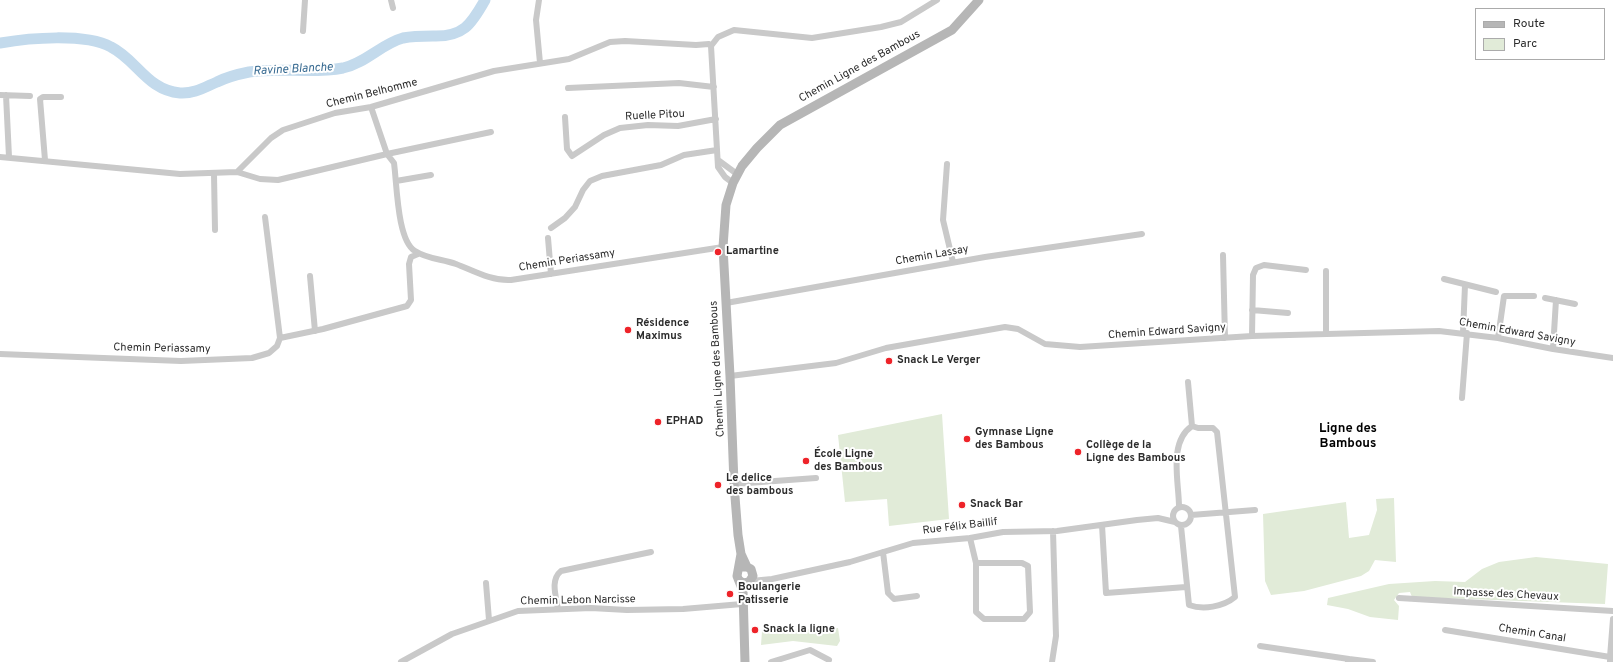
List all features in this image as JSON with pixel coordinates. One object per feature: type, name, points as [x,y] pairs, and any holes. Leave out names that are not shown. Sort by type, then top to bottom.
[{"type":"main road","name":"Chemin Ligne des Bambous","points":[[739,580],[737,576],[746,569],[741,554],[734,484],[723,247],[726,205],[733,183],[737,174],[757,148],[780,126],[952,30],[979,0]]},
{"type":"main road","points":[[743,591],[753,576],[746,569]]},
{"type":"main road","points":[[739,580],[743,583],[750,581]]},
{"type":"main road","points":[[739,580],[743,591],[742,604],[745,662]]},
{"type":"street","points":[[303,31],[305,0]]},
{"type":"street","points":[[391,0],[393,8]]},
{"type":"street","points":[[539,0],[536,20],[540,63]]},
{"type":"street","points":[[733,183],[720,172],[717,150],[712,49],[722,34],[734,30],[812,38],[886,26],[901,22],[937,0]]},
{"type":"street","name":"Chemin Belhomme","points":[[237,172],[270,138],[283,130],[335,114],[371,107],[494,71],[569,59],[598,46],[617,41],[696,45],[708,44],[712,49]]},
{"type":"street","points":[[568,88],[679,83],[714,87]]},
{"type":"street","points":[[9,157],[3,95],[30,96]]},
{"type":"street","points":[[45,160],[40,100],[43,97],[61,97]]},
{"type":"street","points":[[265,217],[280,338],[315,331],[407,306],[411,300],[409,264],[411,257],[418,254],[409,247],[404,236],[394,164],[387,154],[371,107]]},
{"type":"street","name":"Ruelle Pitou","points":[[564,117],[567,149],[572,156],[604,135],[620,128],[648,125],[678,126],[716,119]]},
{"type":"street","points":[[0,157],[45,160],[146,171],[214,174],[237,172],[260,179],[278,180],[387,154],[491,132]]},
{"type":"street","points":[[551,228],[565,218],[575,207],[582,190],[590,181],[602,176],[661,165],[684,155],[717,150]]},
{"type":"street","points":[[718,160],[737,174]]},
{"type":"street","points":[[946,164],[943,220],[953,262]]},
{"type":"street","points":[[214,174],[215,230]]},
{"type":"street","points":[[396,181],[431,175]]},
{"type":"street","name":"Chemin Lassay","points":[[726,303],[953,262],[1142,234]]},
{"type":"street","points":[[548,238],[551,274]]},
{"type":"street","name":"Chemin Periassamy","points":[[418,254],[454,263],[502,280],[551,274],[723,247]]},
{"type":"street","points":[[1224,255],[1225,338]]},
{"type":"street","points":[[1252,336],[1253,275],[1256,268],[1264,265],[1306,270]]},
{"type":"street","points":[[1326,271],[1326,334]]},
{"type":"street","points":[[310,276],[315,331]]},
{"type":"street","points":[[1444,279],[1496,292]]},
{"type":"street","points":[[1462,398],[1465,333],[1465,284]]},
{"type":"street","points":[[1498,338],[1504,296],[1534,296]]},
{"type":"street","points":[[1545,298],[1575,304]]},
{"type":"street","points":[[1553,349],[1556,300]]},
{"type":"street","points":[[1252,310],[1288,313]]},
{"type":"street","name":"Chemin Edward Savigny","points":[[730,376],[836,363],[886,348],[998,327],[1012,327],[1018,329],[1045,344],[1074,347],[1252,336],[1439,331],[1498,338],[1553,349],[1613,358]]},
{"type":"street","name":"Chemin Periassamy","points":[[0,354],[181,361],[252,358],[269,352],[277,346],[280,338]]},
{"type":"street","points":[[1188,382],[1192,426]]},
{"type":"street","points":[[1179,507],[1177,451],[1186,430],[1192,426]]},
{"type":"street","points":[[1181,526],[1189,605],[1199,608],[1228,603],[1235,597],[1216,429],[1198,428],[1192,426]]},
{"type":"street","points":[[734,484],[816,478]]},
{"type":"street","points":[[1181,526],[1172,519],[1173,512],[1179,507],[1186,508],[1191,515]]},
{"type":"street","points":[[1191,515],[1225,511],[1255,510]]},
{"type":"street","name":"Rue Félix Baillif","points":[[750,581],[767,579],[850,562],[913,543],[970,538],[1003,532],[1053,531],[1158,518],[1173,512]]},
{"type":"street","points":[[1181,526],[1188,523],[1191,515]]},
{"type":"street","name":"Rue Félix Baillif","points":[[1158,518],[1175,522]]},
{"type":"street","points":[[1102,525],[1106,593],[1186,587]]},
{"type":"street","points":[[1052,662],[1056,636],[1053,531]]},
{"type":"street","points":[[970,538],[976,563],[976,612],[984,619],[1024,619],[1030,612],[1028,566],[1022,563],[976,563]]},
{"type":"street","points":[[558,609],[554,580],[556,575],[561,571],[650,552]]},
{"type":"street","points":[[883,552],[888,594],[891,598],[894,599],[917,596]]},
{"type":"street","points":[[746,569],[767,579]]},
{"type":"street","points":[[486,582],[489,620]]},
{"type":"street","name":"Impasse des Chevaux","points":[[1399,598],[1613,611]]},
{"type":"street","name":"Chemin Lebon Narcisse","points":[[401,662],[452,634],[518,611],[558,609],[683,609],[742,604]]},
{"type":"street","points":[[1610,659],[1613,619]]},
{"type":"street","name":"Chemin Canal","points":[[1445,630],[1610,659]]},
{"type":"street","points":[[1260,646],[1348,661],[1373,662]]},
{"type":"street","points":[[771,662],[810,650],[829,660]]},
{"type":"green space","points":[[942,414],[949,519],[889,526],[887,499],[845,502],[838,435]]},
{"type":"green space","points":[[1394,498],[1396,562],[1375,560],[1369,571],[1361,576],[1304,591],[1271,595],[1265,581],[1263,514],[1346,502],[1349,538],[1369,535],[1377,510],[1376,499]]},
{"type":"green space","points":[[1536,557],[1608,564],[1605,604],[1412,597],[1410,592],[1399,593],[1394,600],[1399,606],[1398,620],[1370,617],[1348,609],[1327,605],[1328,598],[1389,584],[1435,581],[1465,582],[1482,569],[1499,562]]},
{"type":"green space","points":[[838,628],[840,641],[837,646],[793,641],[761,645],[762,631]]},
{"type":"waterway","name":"Ravine Blanche","points":[[0,43],[41,38],[72,38],[100,43],[111,47],[120,53],[151,81],[159,86],[169,91],[185,93],[199,90],[229,77],[249,72],[272,70],[331,70],[351,66],[403,38],[418,36],[443,36],[459,32],[470,23],[485,0]]},
{"type":"place","name":"Lamartine","points":[[718,252]]},
{"type":"place","name":"Résidence Maximus","points":[[628,330]]},
{"type":"place","name":"Snack Le Verger","points":[[889,361]]},
{"type":"place","name":"EPHAD","points":[[658,422]]},
{"type":"place","name":"Gymnase Ligne des Bambous","points":[[967,439]]},
{"type":"place","name":"Collège de la Ligne des Bambous","points":[[1078,452]]},
{"type":"place","name":"École Ligne des Bambous","points":[[806,461]]},
{"type":"place","name":"Le delice des bambous","points":[[718,485]]},
{"type":"place","name":"Snack Bar","points":[[962,505]]},
{"type":"place","name":"Boulangerie Patisserie","points":[[730,594]]},
{"type":"place","name":"Snack la ligne","points":[[755,630]]},
{"type":"district","name":"Ligne des Bambous","points":[[1348,436]]}]
